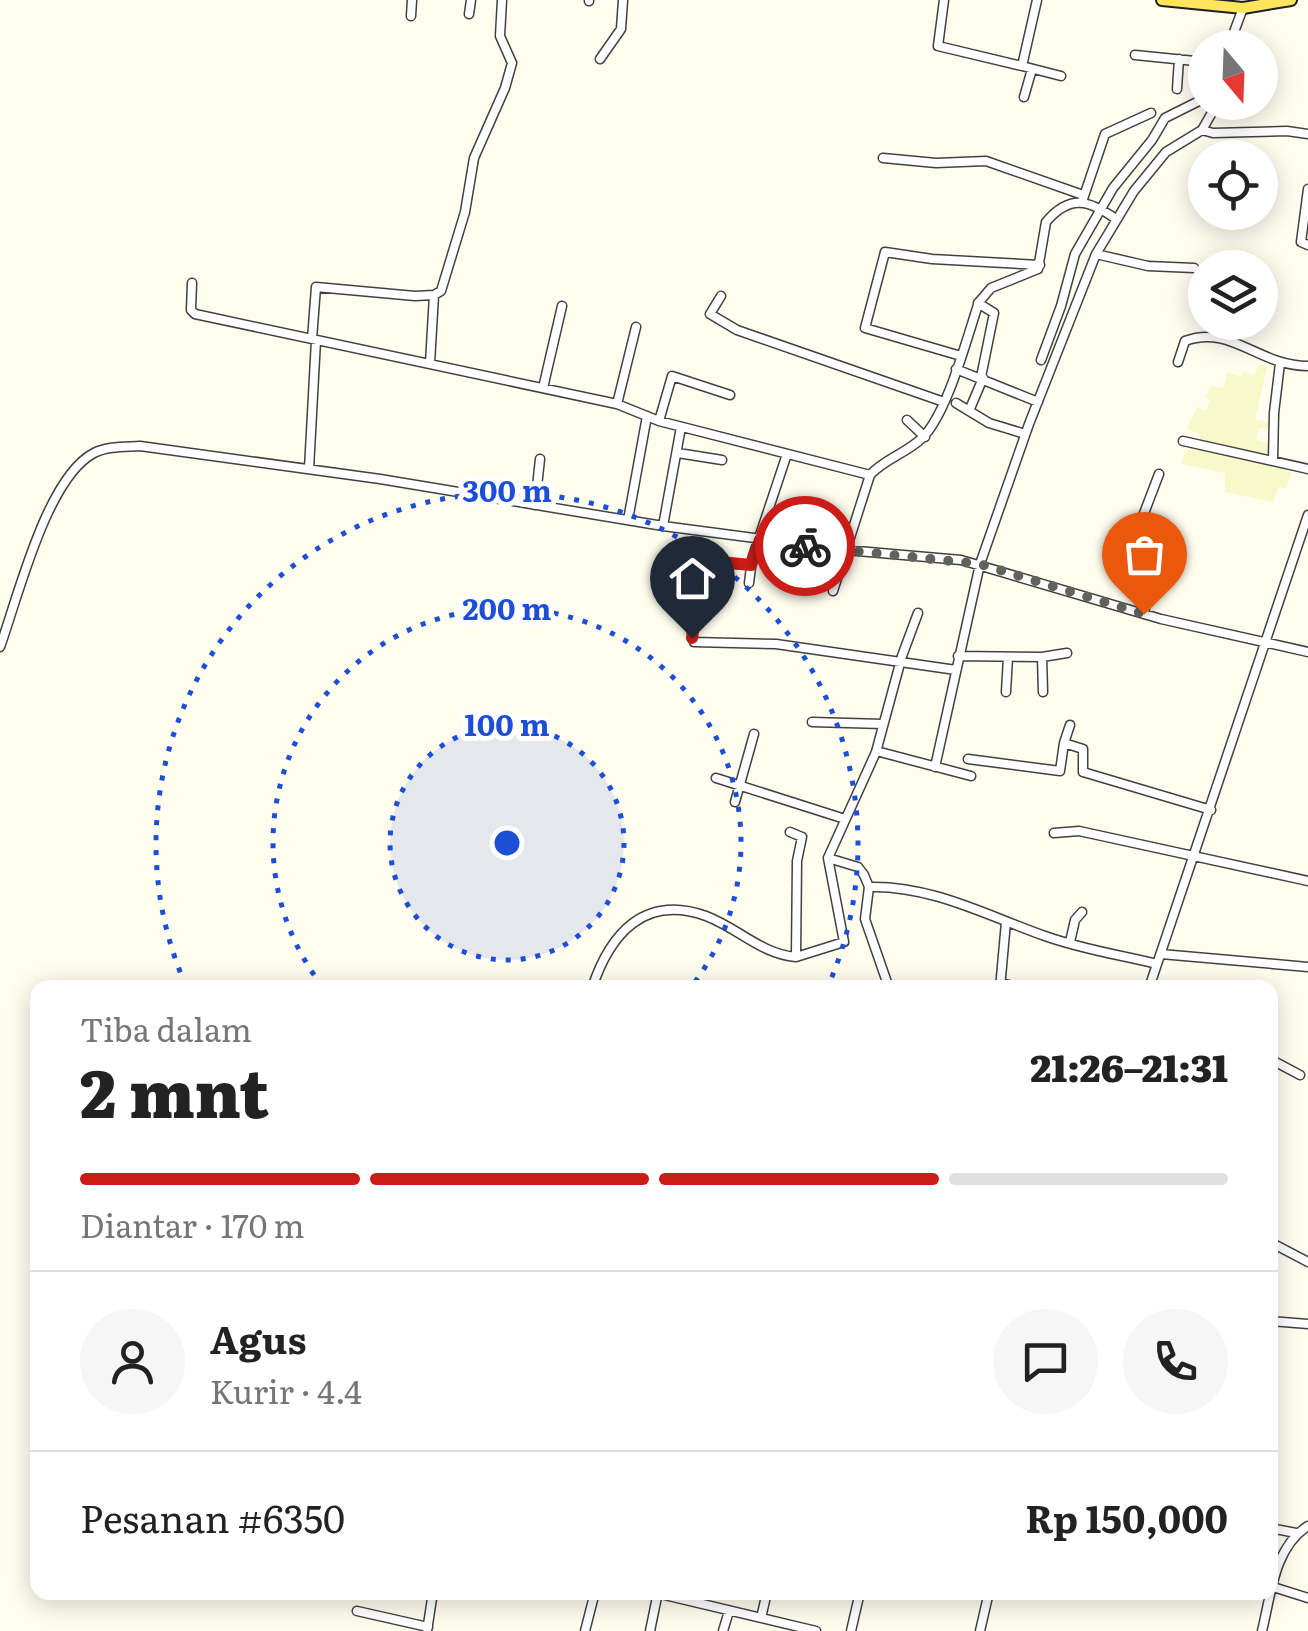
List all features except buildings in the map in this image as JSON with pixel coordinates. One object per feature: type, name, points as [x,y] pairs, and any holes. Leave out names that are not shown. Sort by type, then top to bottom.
[{"type":"main road","points":[[1162,0],[1243,8],[1291,0]]},
{"type":"street","points":[[411,16],[412,0]]},
{"type":"street","points":[[469,14],[471,0]]},
{"type":"street","points":[[308,469],[318,286],[415,296],[440,291],[465,212],[474,158],[511,68],[500,36],[502,0]]},
{"type":"street","points":[[600,59],[620,29],[623,0]]},
{"type":"street","points":[[944,0],[938,46],[1061,76]]},
{"type":"street","points":[[1022,66],[1037,0]]},
{"type":"street","points":[[1235,30],[1243,8]]},
{"type":"street","points":[[1134,54],[1188,60]]},
{"type":"street","points":[[1177,89],[1179,59]]},
{"type":"street","points":[[1024,97],[1032,70]]},
{"type":"street","points":[[936,767],[980,564],[1017,431],[1034,400],[1076,283],[1159,146],[1165,118],[1188,106]]},
{"type":"street","points":[[1083,199],[1105,134],[1152,113]]},
{"type":"street","points":[[1202,130],[1208,120]]},
{"type":"street","points":[[1041,360],[1054,347],[1076,283],[1075,254],[1113,188],[1159,146],[1202,130],[1287,130],[1308,134]]},
{"type":"street","points":[[884,158],[936,163],[986,161],[1083,199],[1115,218]]},
{"type":"street","points":[[1308,189],[1301,242],[1308,245]]},
{"type":"street","points":[[833,591],[870,476],[880,464],[906,452],[925,436],[944,402],[985,292],[1038,269],[1050,216],[1083,199]]},
{"type":"street","points":[[961,356],[864,328],[884,252],[1040,265]]},
{"type":"street","points":[[1096,254],[1148,266],[1188,268]]},
{"type":"street","points":[[192,282],[193,312],[616,404],[659,422],[870,476]]},
{"type":"street","points":[[430,364],[434,294]]},
{"type":"street","points":[[721,296],[710,314],[737,330],[944,402]]},
{"type":"street","points":[[969,411],[982,378],[994,313],[978,303]]},
{"type":"street","points":[[543,388],[562,306]]},
{"type":"street","points":[[616,404],[636,328]]},
{"type":"street","points":[[1178,362],[1186,341],[1214,334],[1280,363],[1308,366]]},
{"type":"street","points":[[1273,461],[1280,363]]},
{"type":"street","points":[[956,370],[1034,400]]},
{"type":"street","points":[[659,422],[672,376],[730,396]]},
{"type":"street","points":[[956,403],[989,423],[1017,431]]},
{"type":"street","points":[[628,520],[647,416]]},
{"type":"street","points":[[907,420],[925,436]]},
{"type":"street","points":[[663,526],[680,426]]},
{"type":"street","points":[[1183,441],[1308,469]]},
{"type":"street","points":[[0,647],[52,500],[75,468],[95,453],[140,446],[760,540],[961,560],[1144,614],[1308,652]]},
{"type":"street","points":[[678,453],[722,460]]},
{"type":"street","points":[[749,583],[751,565],[787,454]]},
{"type":"street","points":[[535,506],[540,458]]},
{"type":"street","points":[[1144,516],[1159,474]]},
{"type":"street","points":[[1152,980],[1308,515]]},
{"type":"street","points":[[751,565],[708,562],[692,641],[776,644],[956,670]]},
{"type":"street","points":[[1144,614],[1150,570]]},
{"type":"street","points":[[596,980],[617,935],[653,912],[708,917],[778,955],[796,957],[844,942],[831,859],[876,752],[918,613]]},
{"type":"street","points":[[958,656],[1042,656],[1067,652]]},
{"type":"street","points":[[1042,656],[1043,692]]},
{"type":"street","points":[[1006,692],[1008,657]]},
{"type":"street","points":[[812,722],[882,724]]},
{"type":"street","points":[[968,759],[1060,771],[1070,726]]},
{"type":"street","points":[[735,802],[754,734]]},
{"type":"street","points":[[1064,743],[1083,749],[1083,772],[1211,810]]},
{"type":"street","points":[[880,752],[972,776]]},
{"type":"street","points":[[716,778],[845,819]]},
{"type":"street","points":[[1054,832],[1079,831],[1289,880],[1308,881]]},
{"type":"street","points":[[790,832],[802,837],[796,957]]},
{"type":"street","points":[[831,859],[858,867],[869,887],[864,919],[885,980]]},
{"type":"street","points":[[869,887],[890,886],[940,896],[1070,942],[1159,959],[1308,967]]},
{"type":"street","points":[[1070,942],[1075,920],[1082,912]]},
{"type":"street","points":[[1000,980],[1006,922]]},
{"type":"street","points":[[1278,1063],[1300,1075]]},
{"type":"street","points":[[1278,1246],[1308,1262]]},
{"type":"street","points":[[1278,1322],[1308,1324]]},
{"type":"street","points":[[1278,1566],[1296,1533],[1308,1526]]},
{"type":"street","points":[[1278,1530],[1296,1533]]},
{"type":"street","points":[[1278,1590],[1308,1598]]},
{"type":"street","points":[[357,1611],[427,1629],[432,1600]]},
{"type":"street","points":[[585,1631],[593,1600]]},
{"type":"street","points":[[650,1631],[655,1600]]},
{"type":"street","points":[[685,1600],[816,1631]]},
{"type":"street","points":[[761,1618],[765,1600]]},
{"type":"street","points":[[852,1631],[858,1600]]},
{"type":"street","points":[[980,1631],[987,1600]]},
{"type":"street","points":[[1262,1631],[1269,1600]]},
{"type":"street","points":[[722,1631],[730,1611]]},
{"type":"green space","points":[[1260,363],[1267,367],[1255,419],[1275,423],[1272,430],[1258,428],[1256,440],[1274,444],[1273,453],[1254,452],[1254,462],[1291,473],[1286,488],[1278,487],[1273,502],[1225,492],[1225,473],[1181,464],[1186,449],[1197,451],[1201,435],[1187,428],[1197,407],[1206,411],[1211,386],[1223,388],[1228,372],[1240,377],[1245,371],[1253,377]]},
{"type":"way so far","points":[[805,546],[961,560],[1144,614]]},
{"type":"route","points":[[692,638],[708,562],[751,565],[760,540],[805,546]]}]
